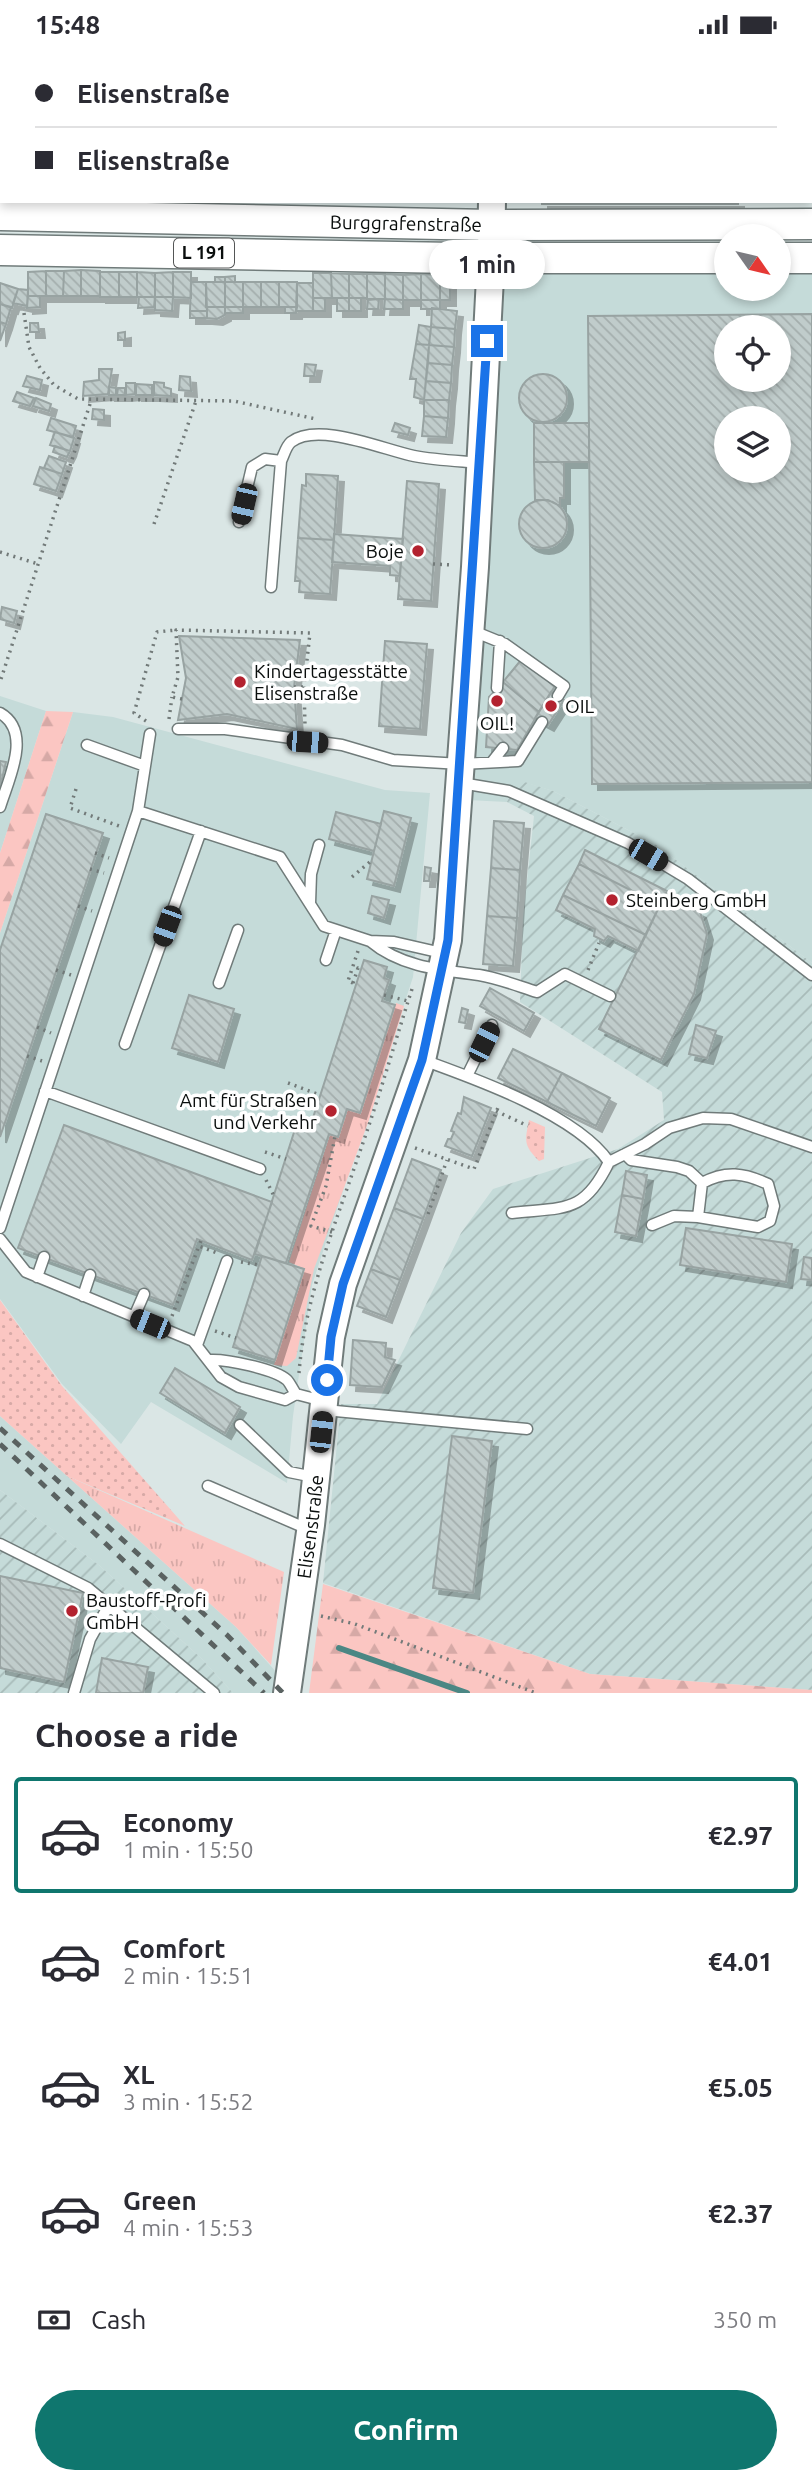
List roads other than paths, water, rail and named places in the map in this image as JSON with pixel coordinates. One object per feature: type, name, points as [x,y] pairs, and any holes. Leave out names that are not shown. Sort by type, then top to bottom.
[{"type":"main road","name":"Burggrafenstraße","points":[[0,215],[48,209],[491,213],[812,225]]},
{"type":"main road","name":"Burggrafenstraße","points":[[0,250],[491,258],[714,258]]},
{"type":"main road","points":[[791,258],[812,258]]},
{"type":"street","name":"Elisenstraße","points":[[287,1693],[317,1477],[331,1337],[343,1284],[397,1117],[422,1060],[445,963],[470,630],[491,258],[491,213]]},
{"type":"lane","points":[[271,587],[281,461],[289,444],[299,438],[316,435],[342,437],[415,457],[480,463]]},
{"type":"lane","points":[[239,522],[252,467],[265,459],[281,461]]},
{"type":"lane","points":[[470,630],[500,641],[564,686],[558,696]]},
{"type":"lane","points":[[497,688],[500,641]]},
{"type":"lane","points":[[0,713],[17,736],[17,748],[0,807]]},
{"type":"lane","points":[[460,773],[492,762],[518,761],[542,722]]},
{"type":"lane","points":[[178,729],[225,729],[307,742],[342,744],[393,760],[460,773],[509,791],[628,843],[688,879],[812,975]]},
{"type":"lane","points":[[0,1228],[138,811],[150,734]]},
{"type":"lane","points":[[87,745],[145,766]]},
{"type":"lane","points":[[492,762],[498,748]]},
{"type":"lane","points":[[138,811],[280,857],[324,926],[366,940],[394,942],[481,976],[537,992],[565,974],[610,996]]},
{"type":"lane","points":[[125,1044],[201,831]]},
{"type":"lane","points":[[310,903],[312,874],[319,845]]},
{"type":"lane","points":[[219,983],[238,930]]},
{"type":"lane","points":[[326,960],[336,930]]},
{"type":"lane","points":[[366,940],[390,956],[445,963]]},
{"type":"lane","points":[[467,1076],[492,1025]]},
{"type":"lane","points":[[422,1060],[467,1076],[579,1131],[609,1162]]},
{"type":"lane","points":[[46,1091],[260,1169]]},
{"type":"lane","points":[[512,1213],[579,1203],[596,1188],[609,1162],[669,1128],[703,1118],[731,1119],[812,1147]]},
{"type":"lane","points":[[625,1154],[631,1160],[689,1171],[702,1183]]},
{"type":"lane","points":[[652,1225],[674,1216],[698,1217],[758,1227],[770,1221],[774,1206],[768,1184],[747,1174],[719,1174],[702,1183]]},
{"type":"lane","points":[[698,1217],[702,1183]]},
{"type":"lane","points":[[0,1239],[26,1272],[197,1345],[211,1360],[221,1377],[239,1387],[285,1400],[296,1394]]},
{"type":"lane","points":[[37,1277],[44,1257]]},
{"type":"lane","points":[[197,1345],[227,1261]]},
{"type":"lane","points":[[83,1296],[90,1275]]},
{"type":"lane","points":[[135,1317],[144,1294]]},
{"type":"lane","points":[[211,1360],[224,1359],[286,1379],[296,1394],[324,1405],[527,1429]]},
{"type":"lane","points":[[240,1425],[289,1472],[317,1477]]},
{"type":"lane","points":[[208,1486],[310,1530]]},
{"type":"lane","points":[[0,1543],[88,1588],[214,1693]]},
{"type":"lane","points":[[74,1693],[90,1639],[109,1605]]},
{"type":"waterway","points":[[339,1648],[467,1693]]},
{"type":"railway","points":[[0,1428],[227,1635],[283,1693]]},
{"type":"railway","points":[[0,1444],[264,1693]]},
{"type":"place","name":"Boje","points":[[418,551]]},
{"type":"place","name":"Kindertagesstätte Elisenstraße","points":[[240,682]]},
{"type":"place","name":"OIL!","points":[[497,701]]},
{"type":"place","name":"OIL","points":[[551,706]]},
{"type":"place","name":"Steinberg GmbH","points":[[612,900]]},
{"type":"place","name":"Amt für Straßen und Verkehr","points":[[331,1111]]},
{"type":"place","name":"Baustoff-Profi GmbH","points":[[72,1611]]}]
